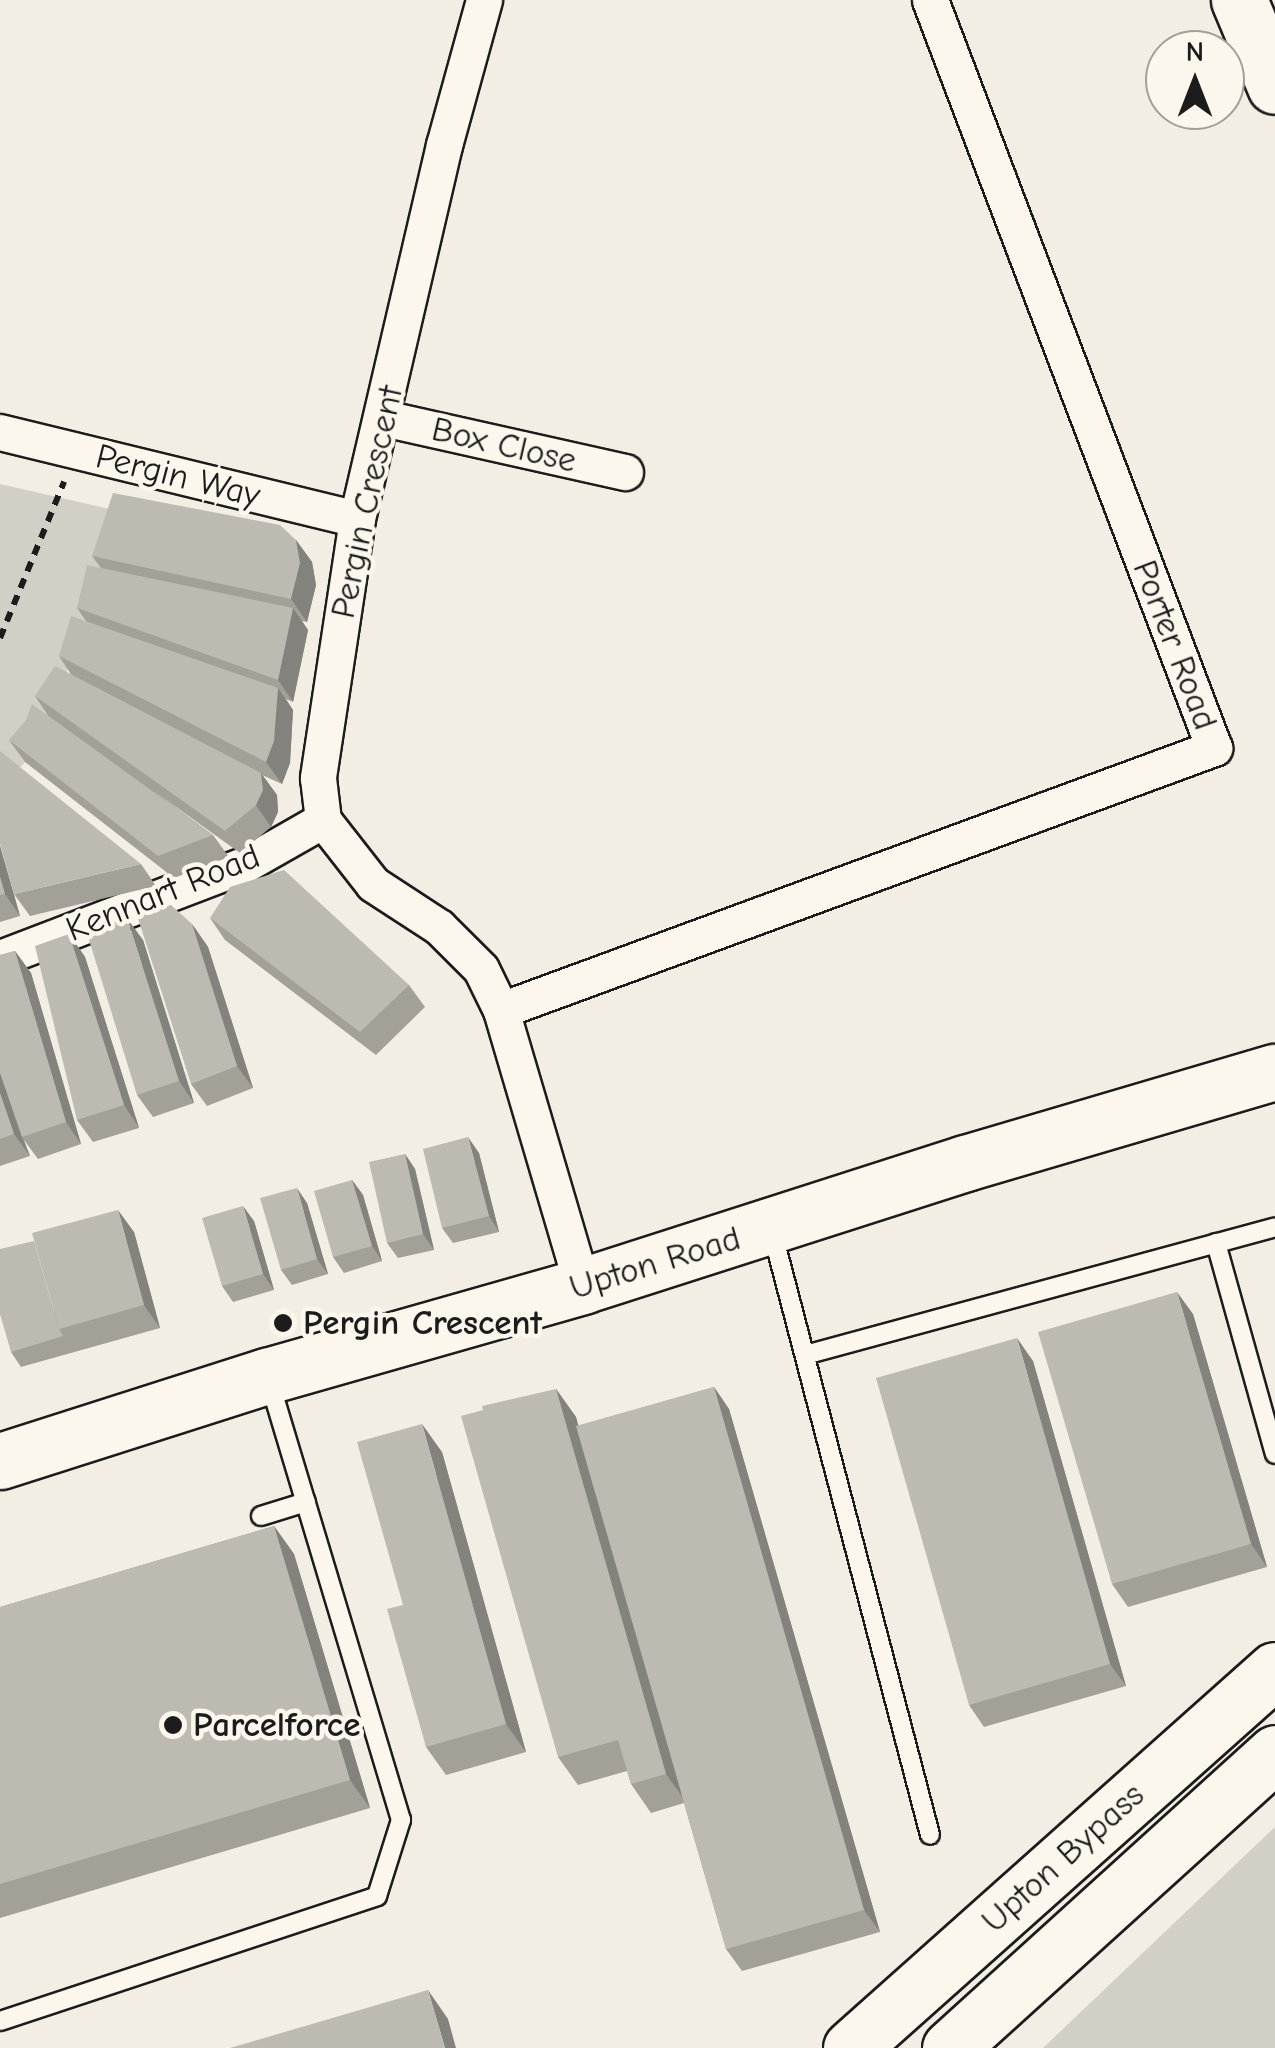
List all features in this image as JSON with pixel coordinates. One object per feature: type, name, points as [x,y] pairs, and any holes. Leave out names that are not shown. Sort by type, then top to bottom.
[{"type":"main road","points":[[1239,0],[1275,86]]},
{"type":"main road","name":"Upton Road","points":[[0,1462],[268,1376],[582,1286],[965,1164],[1275,1072]]},
{"type":"main road","name":"Upton Bypass","points":[[852,2048],[1275,1670]]},
{"type":"main road","name":"Upton Bypass","points":[[950,2048],[1275,1753]]},
{"type":"street","name":"Pergin Crescent","points":[[323,820],[318,778],[356,519],[383,418],[444,145],[484,0]]},
{"type":"street","name":"Porter Road","points":[[501,1010],[1214,748],[930,0]]},
{"type":"street","name":"Box Close","points":[[383,418],[625,472]]},
{"type":"street","name":"Pergin Way","points":[[0,432],[356,519]]},
{"type":"street","points":[[323,820],[373,884],[439,927],[481,969],[501,1010],[582,1286]]},
{"type":"street","name":"Kennart Road","points":[[0,958],[244,865],[323,820]]},
{"type":"lane","points":[[771,1227],[930,1835]]},
{"type":"lane","points":[[805,1354],[1275,1227]]},
{"type":"lane","points":[[1216,1243],[1275,1454]]},
{"type":"lane","points":[[0,2021],[377,1896],[401,1820],[268,1376]]},
{"type":"lane","points":[[261,1516],[306,1502]]},
{"type":"path","points":[[0,638],[48,524],[73,450]]},
{"type":"shaded area","points":[[0,484],[123,512],[42,742],[0,791]]},
{"type":"shaded area","points":[[1275,1827],[1275,2048],[1043,2048]]},
{"type":"building","points":[[113,493],[280,525],[296,540],[300,563],[291,599],[92,556]]},
{"type":"building","points":[[87,565],[293,608],[278,680],[77,608]]},
{"type":"building","points":[[71,616],[278,688],[274,741],[266,762],[59,656]]},
{"type":"building","points":[[55,666],[261,773],[263,790],[256,805],[225,831],[35,696]]},
{"type":"building","points":[[32,704],[213,835],[158,856],[9,740],[26,720]]},
{"type":"building","points":[[0,751],[141,864],[14,894],[0,844]]},
{"type":"building","points":[[284,870],[409,985],[360,1032],[210,918],[230,887]]},
{"type":"building","points":[[171,905],[192,924],[237,1066],[191,1084],[137,915]]},
{"type":"building","points":[[127,918],[179,1081],[137,1095],[86,930]]},
{"type":"building","points":[[69,934],[124,1105],[77,1120],[35,946]]},
{"type":"building","points":[[15,951],[66,1122],[22,1137],[0,1073],[0,955]]},
{"type":"building","points":[[0,1093],[14,1134],[0,1139]]},
{"type":"building","points":[[468,1137],[489,1216],[442,1228],[423,1149]]},
{"type":"building","points":[[405,1154],[423,1234],[387,1243],[369,1162]]},
{"type":"building","points":[[352,1180],[372,1246],[333,1257],[314,1191]]},
{"type":"building","points":[[297,1188],[317,1259],[281,1270],[260,1198]]},
{"type":"building","points":[[243,1206],[263,1274],[222,1286],[202,1218]]},
{"type":"building","points":[[118,1210],[144,1305],[59,1329],[32,1233]]},
{"type":"building","points":[[34,1241],[63,1336],[11,1352],[0,1314],[0,1249]]},
{"type":"building","points":[[1177,1292],[1251,1544],[1112,1584],[1038,1332]]},
{"type":"building","points":[[1017,1338],[1110,1664],[969,1705],[876,1378]]},
{"type":"building","points":[[714,1387],[864,1910],[726,1949],[576,1426]]},
{"type":"building","points":[[556,1389],[666,1774],[631,1784],[618,1740],[558,1757],[461,1416],[483,1410],[482,1406]]},
{"type":"building","points":[[422,1424],[506,1724],[426,1747],[387,1609],[403,1605],[357,1442]]},
{"type":"building","name":"Parcelforce","points":[[274,1526],[350,1780],[0,1884],[0,1607]]},
{"type":"building","points":[[428,1990],[445,2048],[230,2048]]},
{"type":"place","name":"Pergin Crescent","points":[[283,1323]]},
{"type":"place","name":"Parcelforce","points":[[173,1725]]}]
